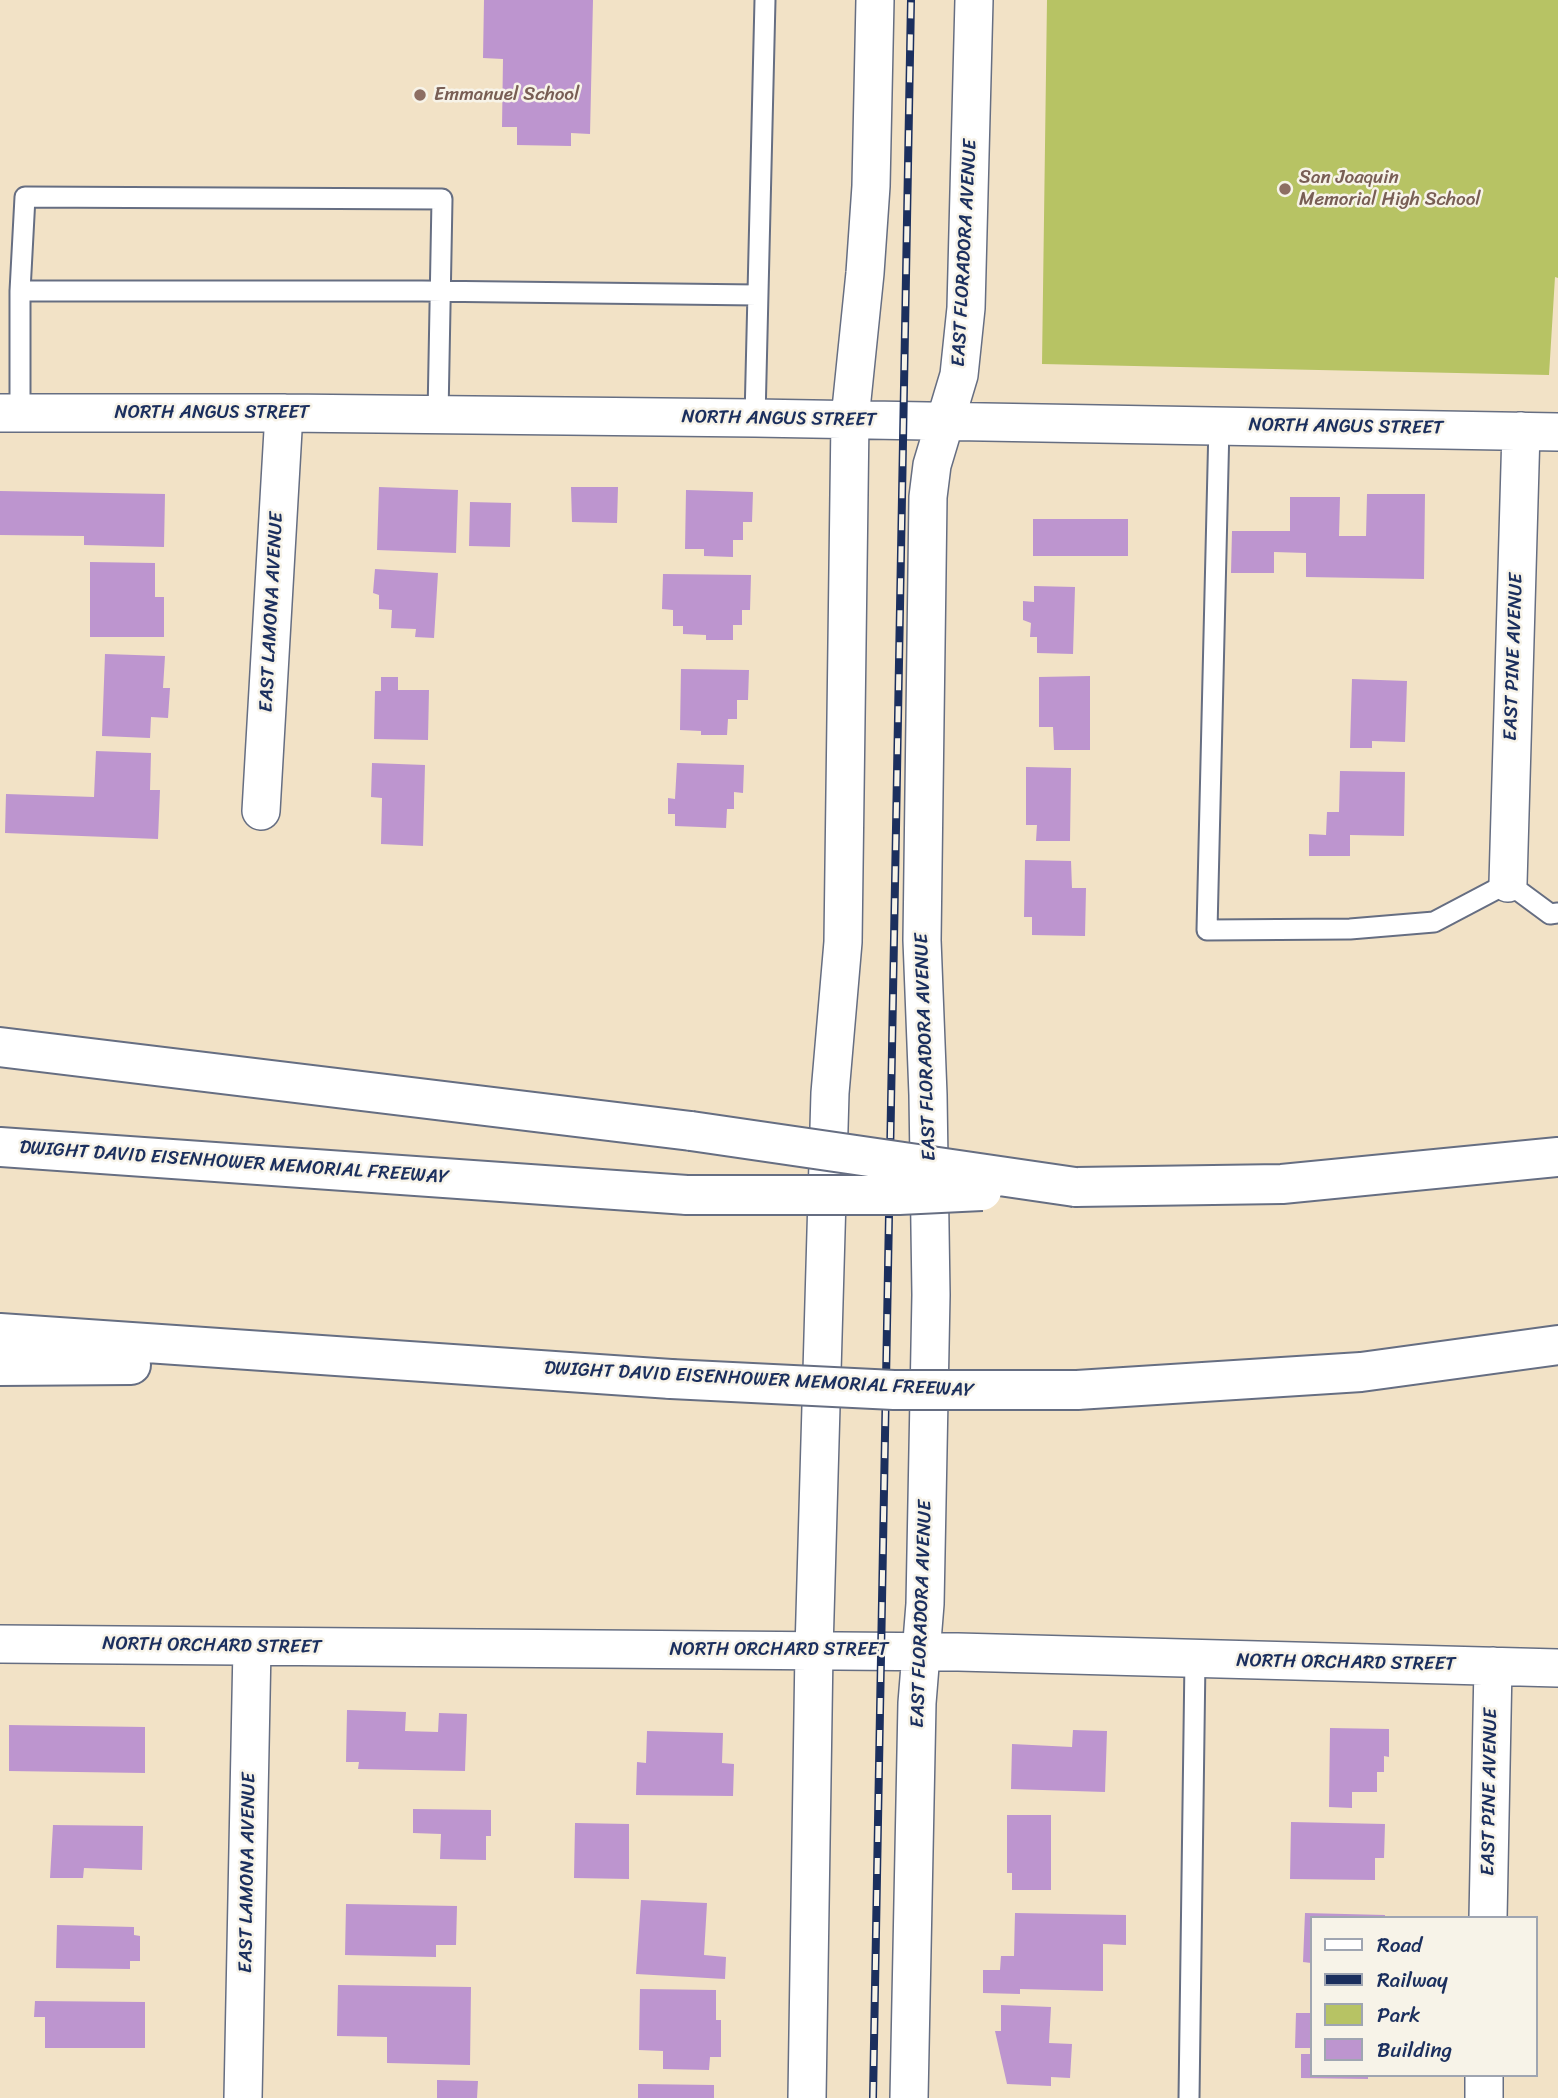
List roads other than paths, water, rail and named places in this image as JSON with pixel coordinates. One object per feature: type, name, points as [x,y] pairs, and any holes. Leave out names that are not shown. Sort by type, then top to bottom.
[{"type":"highway","points":[[0,1047],[691,1131],[1075,1187]]},
{"type":"highway","name":"DWIGHT DAVID EISENHOWER MEMORIAL FREEWAY","points":[[0,1147],[687,1195],[899,1195],[1075,1187],[1282,1184],[1558,1157]]},
{"type":"highway","name":"DWIGHT DAVID EISENHOWER MEMORIAL FREEWAY","points":[[0,1333],[671,1379],[894,1390],[1077,1390],[1361,1372],[1558,1345]]},
{"type":"highway","points":[[0,1366],[442,1364]]},
{"type":"highway","points":[[1361,1372],[1558,1370]]},
{"type":"street","points":[[807,2098],[814,1650],[830,1093],[843,942],[850,419],[870,199],[875,0]]},
{"type":"street","name":"EAST FLORADORA AVENUE","points":[[909,2098],[920,1652],[925,1604],[931,1295],[922,940],[928,497],[932,465],[959,375],[966,308],[974,0]]},
{"type":"street","name":"NORTH ANGUS STREET","points":[[10,414],[284,413],[850,419],[1558,432]]},
{"type":"street","name":"EAST LAMONA AVENUE","points":[[261,811],[284,413]]},
{"type":"street","name":"EAST PINE AVENUE","points":[[1508,883],[1521,431]]},
{"type":"street","name":"NORTH ORCHARD STREET","points":[[0,1644],[814,1650],[1558,1668]]},
{"type":"street","name":"EAST LAMONA AVENUE","points":[[243,2098],[252,1647]]},
{"type":"street","name":"EAST PINE AVENUE","points":[[1488,1916],[1493,1666]]},
{"type":"street","points":[[1484,2098],[1485,2077]]},
{"type":"lane","points":[[755,418],[765,0]]},
{"type":"lane","points":[[10,414],[25,197],[442,199],[438,415]]},
{"type":"lane","points":[[20,291],[439,291],[757,295]]},
{"type":"lane","points":[[1219,425],[1207,930],[1350,929],[1434,922],[1508,883],[1550,914],[1558,913]]},
{"type":"lane","points":[[1189,2098],[1195,1659]]},
{"type":"railway","points":[[873,2098],[911,0]]},
{"type":"place","name":"Emmanuel School","points":[[420,95]]},
{"type":"place","name":"San Joaquin Memorial High School","points":[[1285,189]]}]
